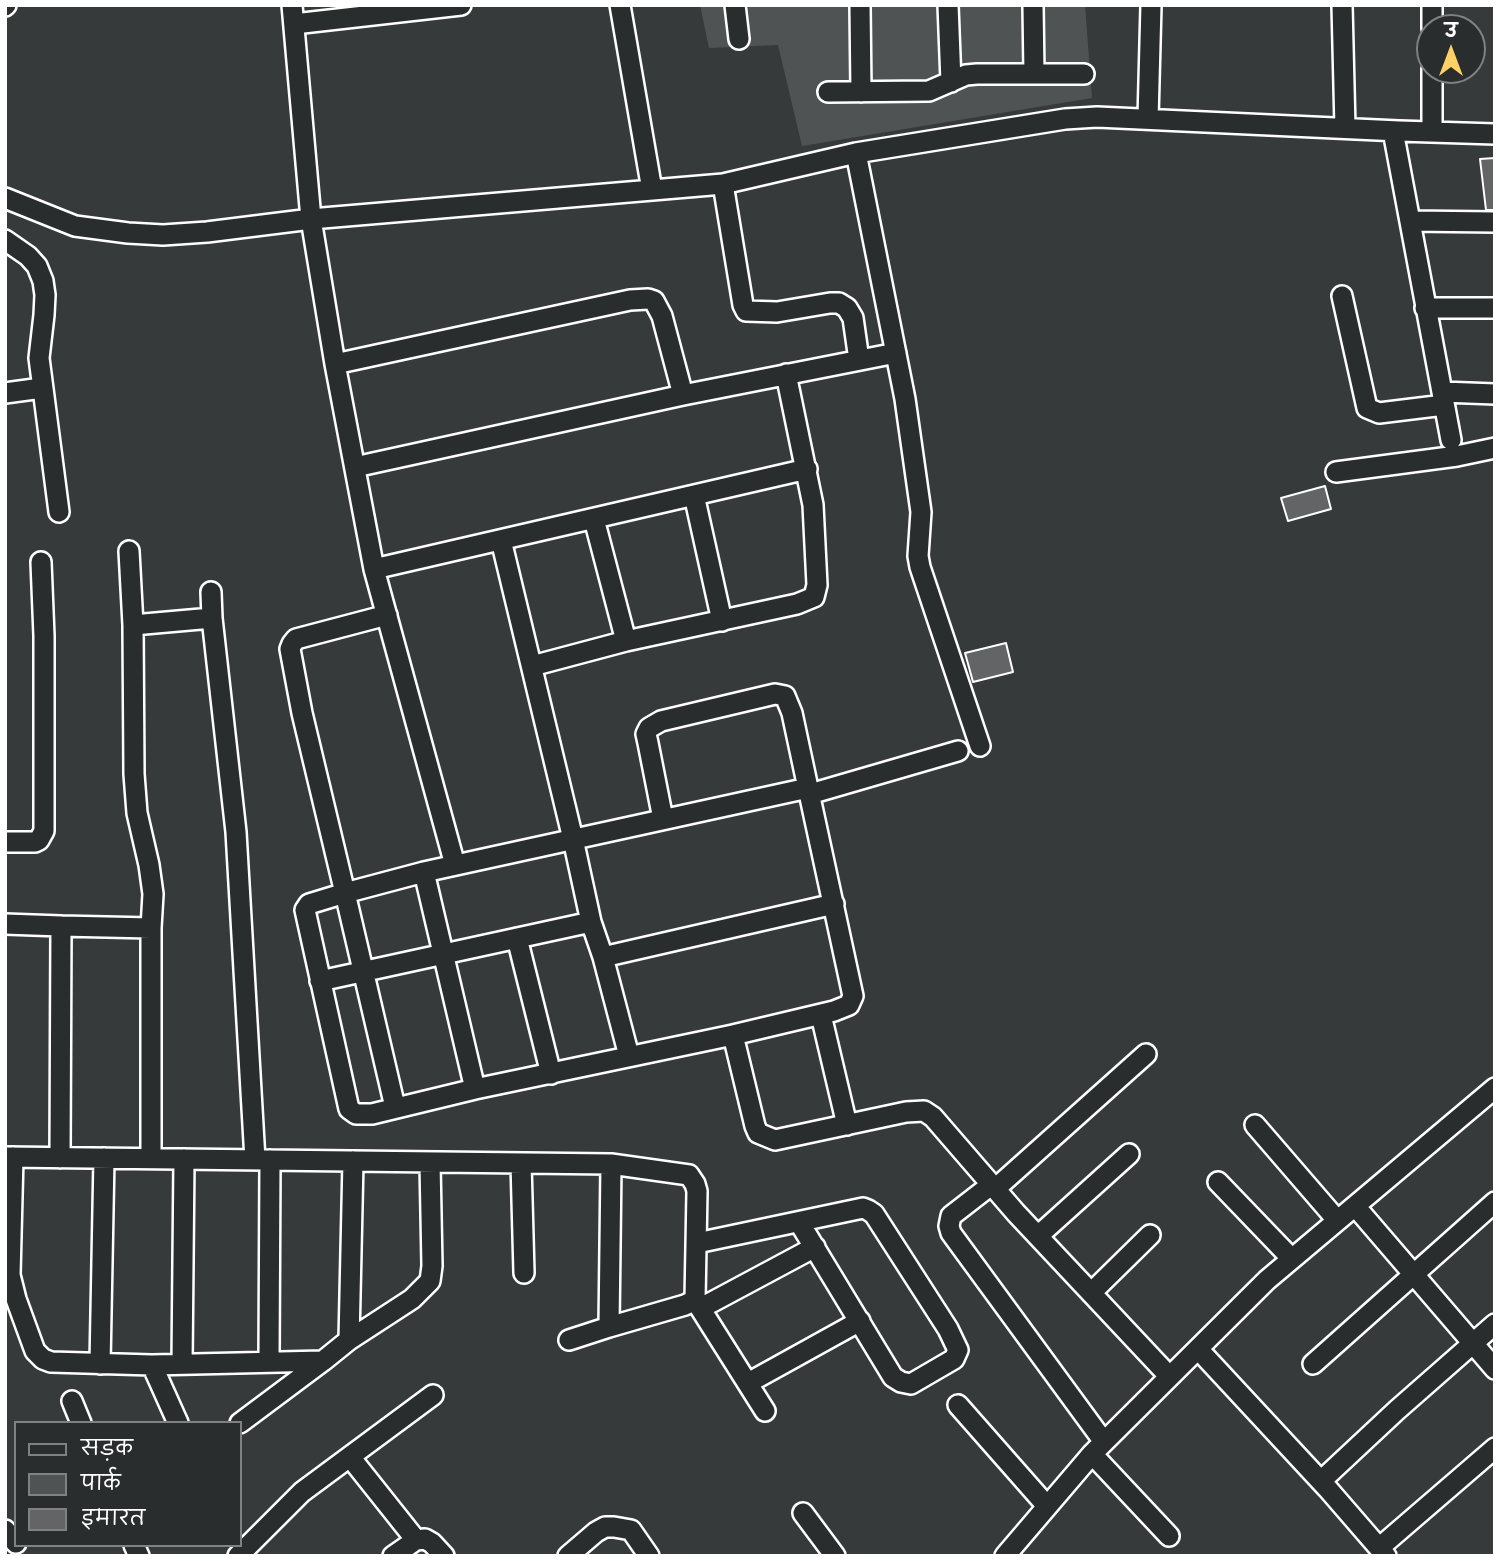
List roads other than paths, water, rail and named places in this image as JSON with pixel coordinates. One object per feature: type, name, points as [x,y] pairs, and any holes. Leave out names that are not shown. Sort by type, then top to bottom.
[{"type":"street","points":[[455,865],[374,569],[311,219],[293,15],[461,5]]},
{"type":"street","points":[[620,5],[652,190]]},
{"type":"street","points":[[736,5],[739,39]]},
{"type":"street","points":[[860,5],[861,92]]},
{"type":"street","points":[[948,5],[951,82]]},
{"type":"street","points":[[1033,5],[1034,74]]},
{"type":"street","points":[[1148,119],[1151,5]]},
{"type":"street","points":[[1342,5],[1345,128]]},
{"type":"street","points":[[828,92],[929,91],[966,75],[977,74],[1084,74]]},
{"type":"street","points":[[1432,84],[1432,132]]},
{"type":"street","points":[[5,198],[75,226],[163,235],[311,219],[723,184],[856,153],[1065,119],[1097,117],[1495,134]]},
{"type":"street","points":[[1394,131],[1451,440]]},
{"type":"street","points":[[856,153],[896,353],[921,512],[918,556],[920,567],[980,746]]},
{"type":"street","points":[[723,184],[746,311],[778,312],[839,303],[847,308],[853,317],[859,360]]},
{"type":"street","points":[[1410,221],[1495,222]]},
{"type":"street","points":[[5,240],[28,256],[37,266],[43,281],[44,316],[39,358],[59,512]]},
{"type":"street","points":[[1342,296],[1367,408],[1379,413],[1443,398],[1495,394]]},
{"type":"street","points":[[335,364],[630,300],[648,299],[654,301],[662,316],[683,395]]},
{"type":"street","points":[[1425,308],[1495,308]]},
{"type":"street","points":[[355,467],[786,373],[896,353]]},
{"type":"street","points":[[532,666],[626,641],[797,604],[814,597],[817,586],[815,539],[807,469],[786,373]]},
{"type":"street","points":[[5,393],[42,388]]},
{"type":"street","points":[[1336,472],[1457,456],[1495,448]]},
{"type":"street","points":[[374,569],[807,469]]},
{"type":"street","points":[[694,495],[722,621]]},
{"type":"street","points":[[594,519],[626,641]]},
{"type":"street","points":[[501,540],[591,922],[629,1056]]},
{"type":"street","points":[[129,551],[133,625],[134,774],[137,813],[153,894],[151,1158]]},
{"type":"street","points":[[5,842],[35,842],[44,831],[44,636],[41,562]]},
{"type":"street","points":[[211,592],[236,832],[262,1160],[269,1362]]},
{"type":"street","points":[[387,615],[296,639],[290,649],[302,713],[394,1107]]},
{"type":"street","points":[[133,625],[212,618]]},
{"type":"street","points":[[663,819],[648,743],[649,728],[662,721],[775,694],[785,696],[792,713],[809,791],[834,904],[853,996],[849,1006],[733,1035],[475,1089],[372,1114],[356,1114],[349,1109],[305,911],[309,904],[424,872],[663,819],[809,791],[958,751]]},
{"type":"street","points":[[424,872],[475,1089]]},
{"type":"street","points":[[603,957],[834,904]]},
{"type":"street","points":[[320,981],[591,922]]},
{"type":"street","points":[[5,925],[152,928]]},
{"type":"street","points":[[60,1158],[61,926]]},
{"type":"street","points":[[517,938],[551,1074]]},
{"type":"street","points":[[821,1015],[847,1125]]},
{"type":"street","points":[[733,1035],[758,1132],[775,1140],[906,1112],[924,1111],[933,1117],[993,1187],[1169,1376]]},
{"type":"street","points":[[1146,1054],[993,1187],[951,1216],[949,1222],[951,1233],[1098,1448],[1169,1536]]},
{"type":"street","points":[[1005,1556],[1046,1505],[1169,1376],[1292,1259],[1495,1088]]},
{"type":"street","points":[[1255,1125],[1337,1220]]},
{"type":"street","points":[[1038,1236],[1129,1154]]},
{"type":"street","points":[[323,1361],[152,1365],[51,1362],[43,1359],[35,1351],[10,1275],[9,1157],[611,1164],[681,1174],[692,1178],[697,1191],[698,1304],[765,1411]]},
{"type":"street","points":[[100,1364],[104,1158]]},
{"type":"street","points":[[182,1364],[184,1159]]},
{"type":"street","points":[[349,1340],[353,1161]]},
{"type":"street","points":[[242,1422],[349,1340],[412,1299],[430,1281],[430,1163]]},
{"type":"street","points":[[521,1163],[524,1273]]},
{"type":"street","points":[[609,1327],[611,1164]]},
{"type":"street","points":[[1218,1182],[1292,1259]]},
{"type":"street","points":[[1313,1364],[1495,1202]]},
{"type":"street","points":[[1356,1206],[1495,1369]]},
{"type":"street","points":[[697,1243],[863,1208],[874,1214],[948,1329],[958,1350],[956,1354],[943,1366],[916,1382],[905,1384],[893,1377],[799,1222]]},
{"type":"street","points":[[1091,1293],[1150,1235]]},
{"type":"street","points":[[569,1340],[685,1305],[698,1304],[815,1247]]},
{"type":"street","points":[[748,1383],[860,1321]]},
{"type":"street","points":[[1321,1481],[1495,1324]]},
{"type":"street","points":[[1198,1349],[1321,1481],[1382,1552],[1495,1448]]},
{"type":"street","points":[[152,1365],[177,1421]]},
{"type":"street","points":[[238,1556],[295,1498],[433,1395]]},
{"type":"street","points":[[72,1401],[80,1421]]},
{"type":"street","points":[[958,1405],[1046,1505]]},
{"type":"street","points":[[350,1457],[416,1540]]},
{"type":"street","points":[[803,1513],[835,1556]]},
{"type":"street","points":[[568,1556],[605,1527],[631,1530],[649,1556]]},
{"type":"street","points":[[393,1556],[416,1540],[425,1539],[444,1556]]}]
